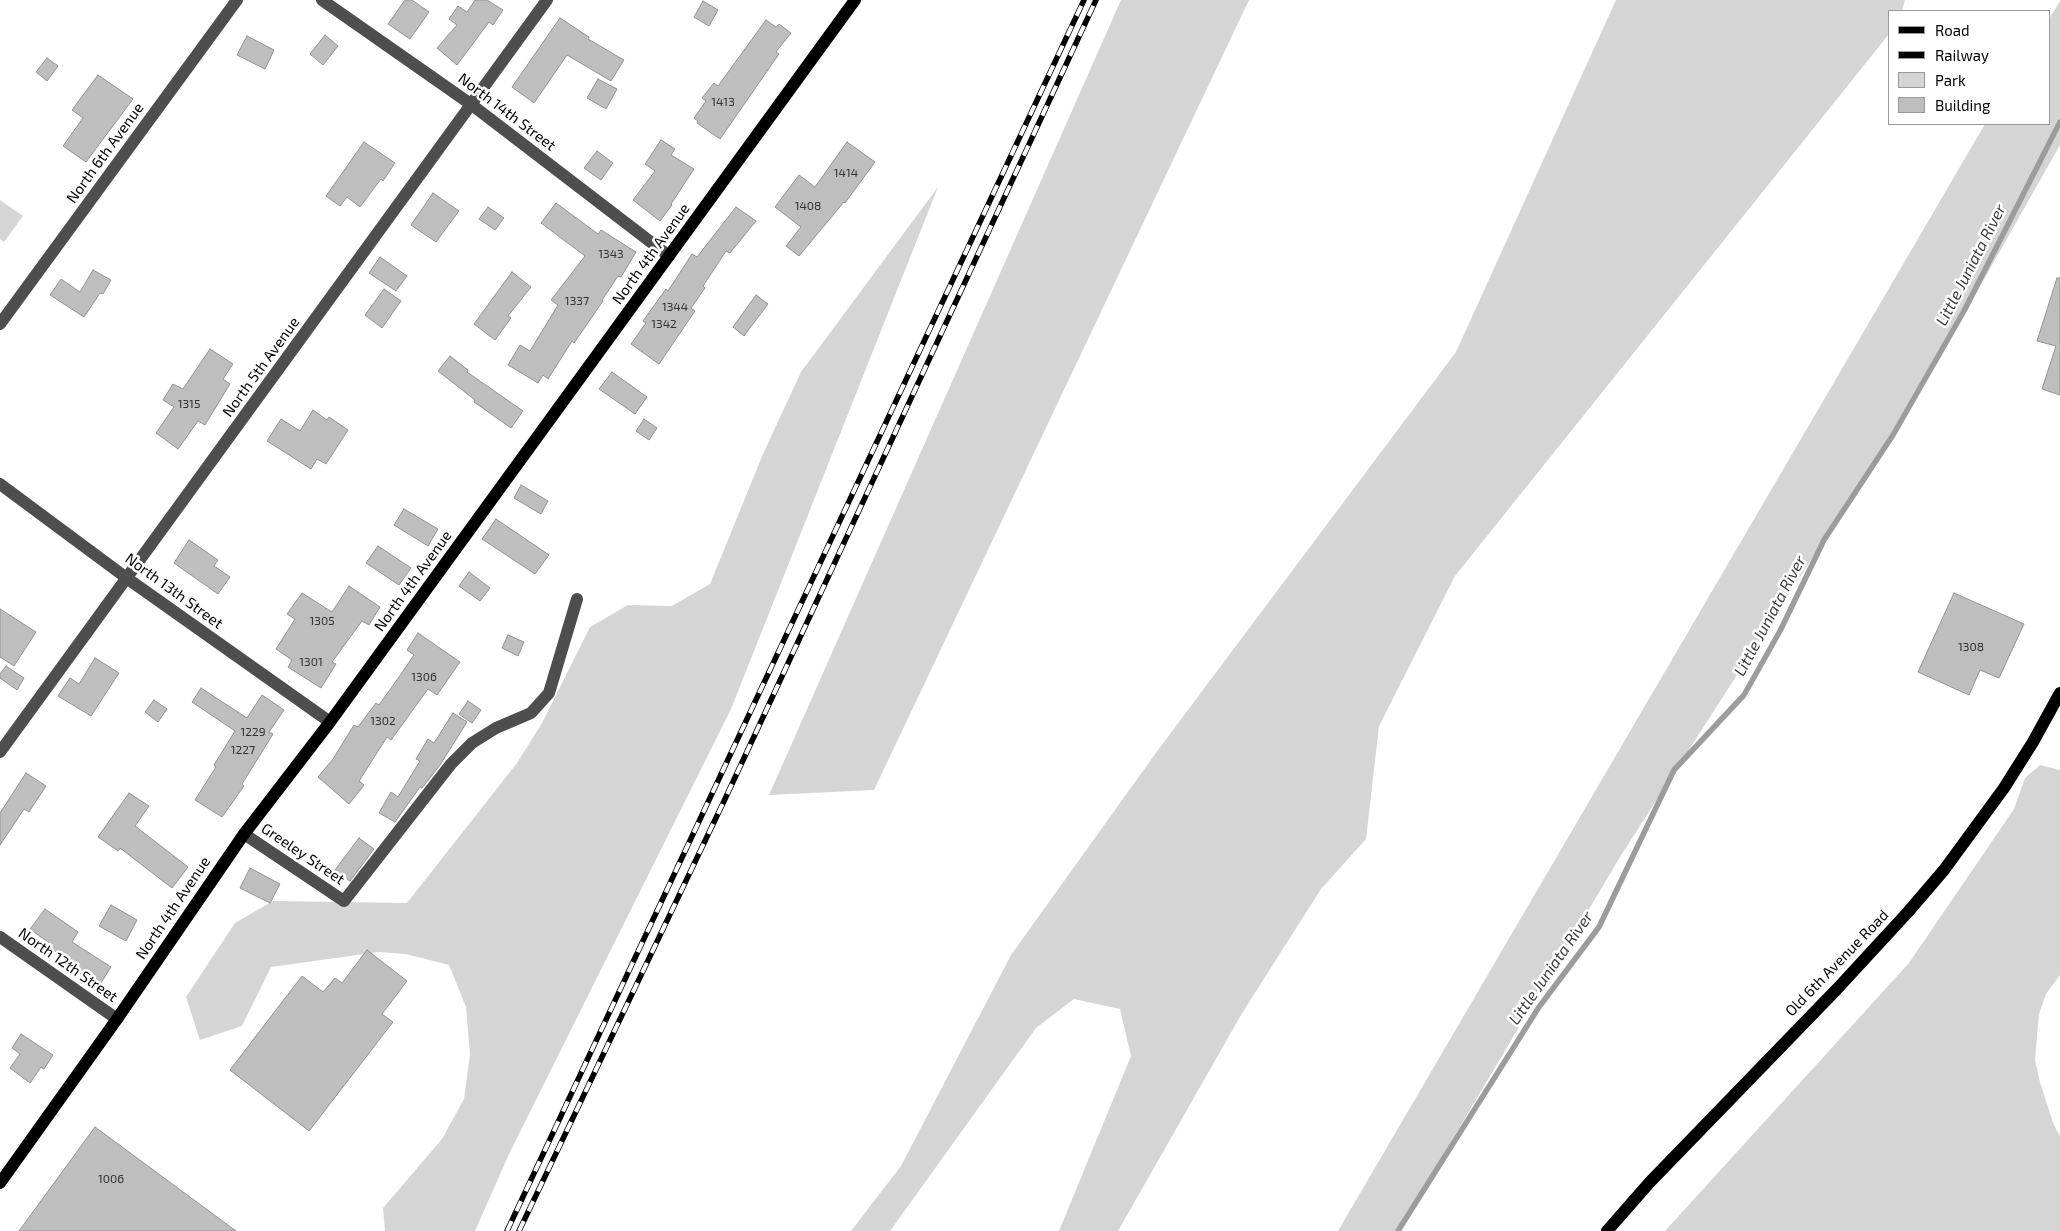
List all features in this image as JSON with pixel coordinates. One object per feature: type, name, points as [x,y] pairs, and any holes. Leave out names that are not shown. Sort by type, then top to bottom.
[{"type":"main road","name":"North 4th Avenue","points":[[0,1183],[117,1019],[244,834],[330,722],[855,0]]},
{"type":"main road","name":"Old 6th Avenue Road","points":[[1606,1231],[1650,1182],[1837,989],[1938,877],[2004,788],[2060,694]]},
{"type":"street","name":"North 6th Avenue","points":[[0,324],[237,0]]},
{"type":"street","name":"North 14th Street","points":[[322,0],[472,105],[669,256]]},
{"type":"street","name":"North 5th Avenue","points":[[0,752],[128,579],[547,0]]},
{"type":"street","name":"North 13th Street","points":[[0,484],[128,579],[330,722]]},
{"type":"street","name":"Greeley Street","points":[[244,834],[344,901],[451,764],[472,743],[496,728],[531,713],[548,694],[577,599]]},
{"type":"street","name":"North 12th Street","points":[[0,937],[117,1019]]},
{"type":"green space","points":[[1121,0],[1249,0],[874,790],[769,795]]},
{"type":"green space","points":[[1616,0],[1905,0],[1902,10],[1888,10],[1888,35],[1455,576],[1379,726],[1366,839],[1321,889],[1241,1015],[1118,1231],[1059,1231],[1131,1056],[1120,1009],[1074,999],[1036,1028],[890,1231],[851,1231],[901,1166],[1011,955],[1158,750],[1456,352]]},
{"type":"green space","points":[[2060,1],[2060,145],[1931,373],[1620,857],[1398,1231],[1338,1231],[1984,125],[2050,125],[2050,17]]},
{"type":"green space","points":[[938,187],[731,709],[509,1154],[475,1231],[385,1231],[383,1208],[442,1139],[464,1099],[470,1054],[466,1007],[449,965],[406,954],[379,952],[271,967],[242,1026],[200,1040],[186,997],[235,923],[273,901],[407,903],[517,763],[542,723],[590,627],[628,605],[672,606],[710,584],[763,454],[801,372]]},
{"type":"green space","points":[[0,200],[23,216],[4,242],[0,239]]},
{"type":"green space","points":[[2040,765],[2060,770],[2060,975],[2046,994],[2039,1014],[2035,1060],[2053,1123],[2060,1136],[2060,1231],[1665,1231],[1909,963],[2014,809],[2025,778]]},
{"type":"building","points":[[405,0],[412,0],[429,12],[410,39],[388,24]]},
{"type":"building","points":[[475,0],[487,0],[503,10],[493,25],[489,22],[457,65],[437,48],[457,25],[449,19],[458,6],[467,12]]},
{"type":"building","points":[[703,1],[718,10],[709,26],[694,17]]},
{"type":"building","points":[[560,18],[589,37],[588,39],[624,60],[611,81],[567,55],[534,103],[512,87]]},
{"type":"building","points":[[766,20],[776,27],[779,24],[791,33],[776,52],[779,54],[720,139],[697,123],[698,121],[694,118],[706,101],[702,98],[714,83],[718,86]]},
{"type":"building","points":[[325,35],[338,46],[323,65],[310,54]]},
{"type":"building","points":[[247,36],[274,50],[265,69],[237,55]]},
{"type":"building","points":[[47,58],[58,66],[47,81],[36,72]]},
{"type":"building","points":[[98,75],[133,99],[86,162],[63,146],[83,118],[72,110]]},
{"type":"building","points":[[598,79],[617,89],[606,109],[587,98]]},
{"type":"building","points":[[661,140],[675,149],[671,155],[694,169],[660,221],[633,200],[655,171],[645,164]]},
{"type":"building","points":[[364,142],[395,163],[383,181],[381,179],[360,207],[347,197],[340,206],[326,196]]},
{"type":"building","points":[[847,142],[875,162],[845,203],[799,256],[786,246],[801,227],[775,207],[799,175],[815,187]]},
{"type":"building","points":[[597,151],[613,163],[601,180],[584,168]]},
{"type":"building","points":[[433,193],[459,211],[436,242],[411,225]]},
{"type":"building","points":[[556,203],[598,234],[601,230],[636,252],[621,277],[618,276],[574,343],[572,341],[548,379],[543,375],[538,383],[508,365],[520,345],[530,351],[558,305],[551,300],[585,256],[541,223]]},
{"type":"building","points":[[488,207],[504,218],[495,230],[479,219]]},
{"type":"building","points":[[736,207],[756,221],[730,253],[726,251],[691,308],[695,311],[659,364],[631,344],[646,323],[643,321],[666,289],[668,291],[692,254],[697,257]]},
{"type":"building","points":[[380,257],[407,276],[396,291],[369,273]]},
{"type":"building","points":[[93,270],[111,280],[103,294],[100,293],[84,317],[50,295],[61,279],[80,292]]},
{"type":"building","points":[[512,272],[531,287],[508,316],[511,318],[495,340],[474,324]]},
{"type":"building","points":[[2057,278],[2060,278],[2060,395],[2042,389],[2056,346],[2037,341]]},
{"type":"building","points":[[384,289],[401,301],[382,328],[365,315]]},
{"type":"building","points":[[756,295],[768,304],[744,336],[733,327]]},
{"type":"building","points":[[210,349],[233,364],[223,379],[230,384],[205,425],[198,421],[178,449],[156,433],[174,407],[163,400],[173,384],[183,389]]},
{"type":"building","points":[[450,356],[468,370],[467,372],[523,411],[511,428],[474,402],[475,400],[438,371]]},
{"type":"building","points":[[612,372],[647,397],[635,414],[599,389]]},
{"type":"building","points":[[313,410],[327,420],[329,417],[348,430],[326,464],[317,459],[311,469],[267,441],[281,419],[300,431]]},
{"type":"building","points":[[644,419],[657,428],[649,440],[636,431]]},
{"type":"building","points":[[521,485],[548,501],[541,514],[514,498]]},
{"type":"building","points":[[404,509],[438,529],[428,546],[394,525]]},
{"type":"building","points":[[496,519],[549,555],[535,574],[482,539]]},
{"type":"building","points":[[189,540],[218,560],[214,566],[230,577],[218,594],[174,563]]},
{"type":"building","points":[[378,546],[411,568],[399,585],[366,563]]},
{"type":"building","points":[[469,572],[490,588],[480,601],[459,586]]},
{"type":"building","points":[[349,586],[380,607],[369,625],[362,621],[332,662],[336,664],[321,688],[288,667],[292,660],[276,649],[295,619],[287,614],[302,593],[332,612]]},
{"type":"building","points":[[1954,593],[2024,624],[1999,678],[1980,670],[1969,695],[1918,672]]},
{"type":"building","points":[[0,609],[36,632],[14,666],[0,657]]},
{"type":"building","points":[[418,633],[460,662],[437,695],[428,689],[391,740],[387,737],[359,781],[364,785],[349,804],[318,777],[333,759],[354,725],[358,727],[376,703],[379,705],[399,677],[414,655],[407,650]]},
{"type":"building","points":[[508,635],[524,642],[518,656],[502,648]]},
{"type":"building","points":[[95,658],[119,673],[91,716],[58,696],[70,678],[79,684]]},
{"type":"building","points":[[6,666],[24,678],[17,690],[0,678],[0,674]]},
{"type":"building","points":[[201,688],[247,718],[262,695],[284,710],[269,732],[273,734],[242,784],[244,786],[222,817],[195,800],[216,767],[214,765],[235,731],[192,702]]},
{"type":"building","points":[[154,700],[167,709],[158,722],[145,712]]},
{"type":"building","points":[[468,701],[481,710],[472,723],[459,714]]},
{"type":"building","points":[[453,713],[467,722],[440,765],[422,788],[420,787],[395,822],[379,813],[391,792],[398,797],[420,761],[416,759],[428,739],[434,743]]},
{"type":"building","points":[[26,773],[46,786],[29,812],[24,809],[0,845],[0,813]]},
{"type":"building","points":[[129,793],[149,806],[135,826],[188,867],[172,888],[120,848],[118,851],[98,837]]},
{"type":"building","points":[[359,838],[374,849],[350,881],[335,870]]},
{"type":"building","points":[[250,868],[280,884],[270,903],[240,888]]},
{"type":"building","points":[[111,905],[137,920],[126,941],[99,926]]},
{"type":"building","points":[[45,909],[78,932],[72,942],[111,967],[99,986],[70,967],[73,962],[50,948],[52,945],[30,929]]},
{"type":"building","points":[[367,950],[407,981],[382,1014],[393,1022],[309,1131],[230,1070],[302,976],[323,992],[335,978],[342,983]]},
{"type":"building","points":[[21,1034],[53,1055],[44,1069],[41,1067],[30,1083],[10,1068],[20,1054],[12,1048]]},
{"type":"building","points":[[95,1127],[236,1231],[19,1231]]},
{"type":"waterway","name":"Little Juniata River","points":[[1398,1231],[1539,1007],[1599,927],[1674,770],[1744,695],[1780,631],[1824,540],[1893,435],[1964,311],[2060,122]]},
{"type":"railway","points":[[507,1231],[1084,0]]},
{"type":"railway","points":[[519,1231],[725,799],[1096,0]]}]
